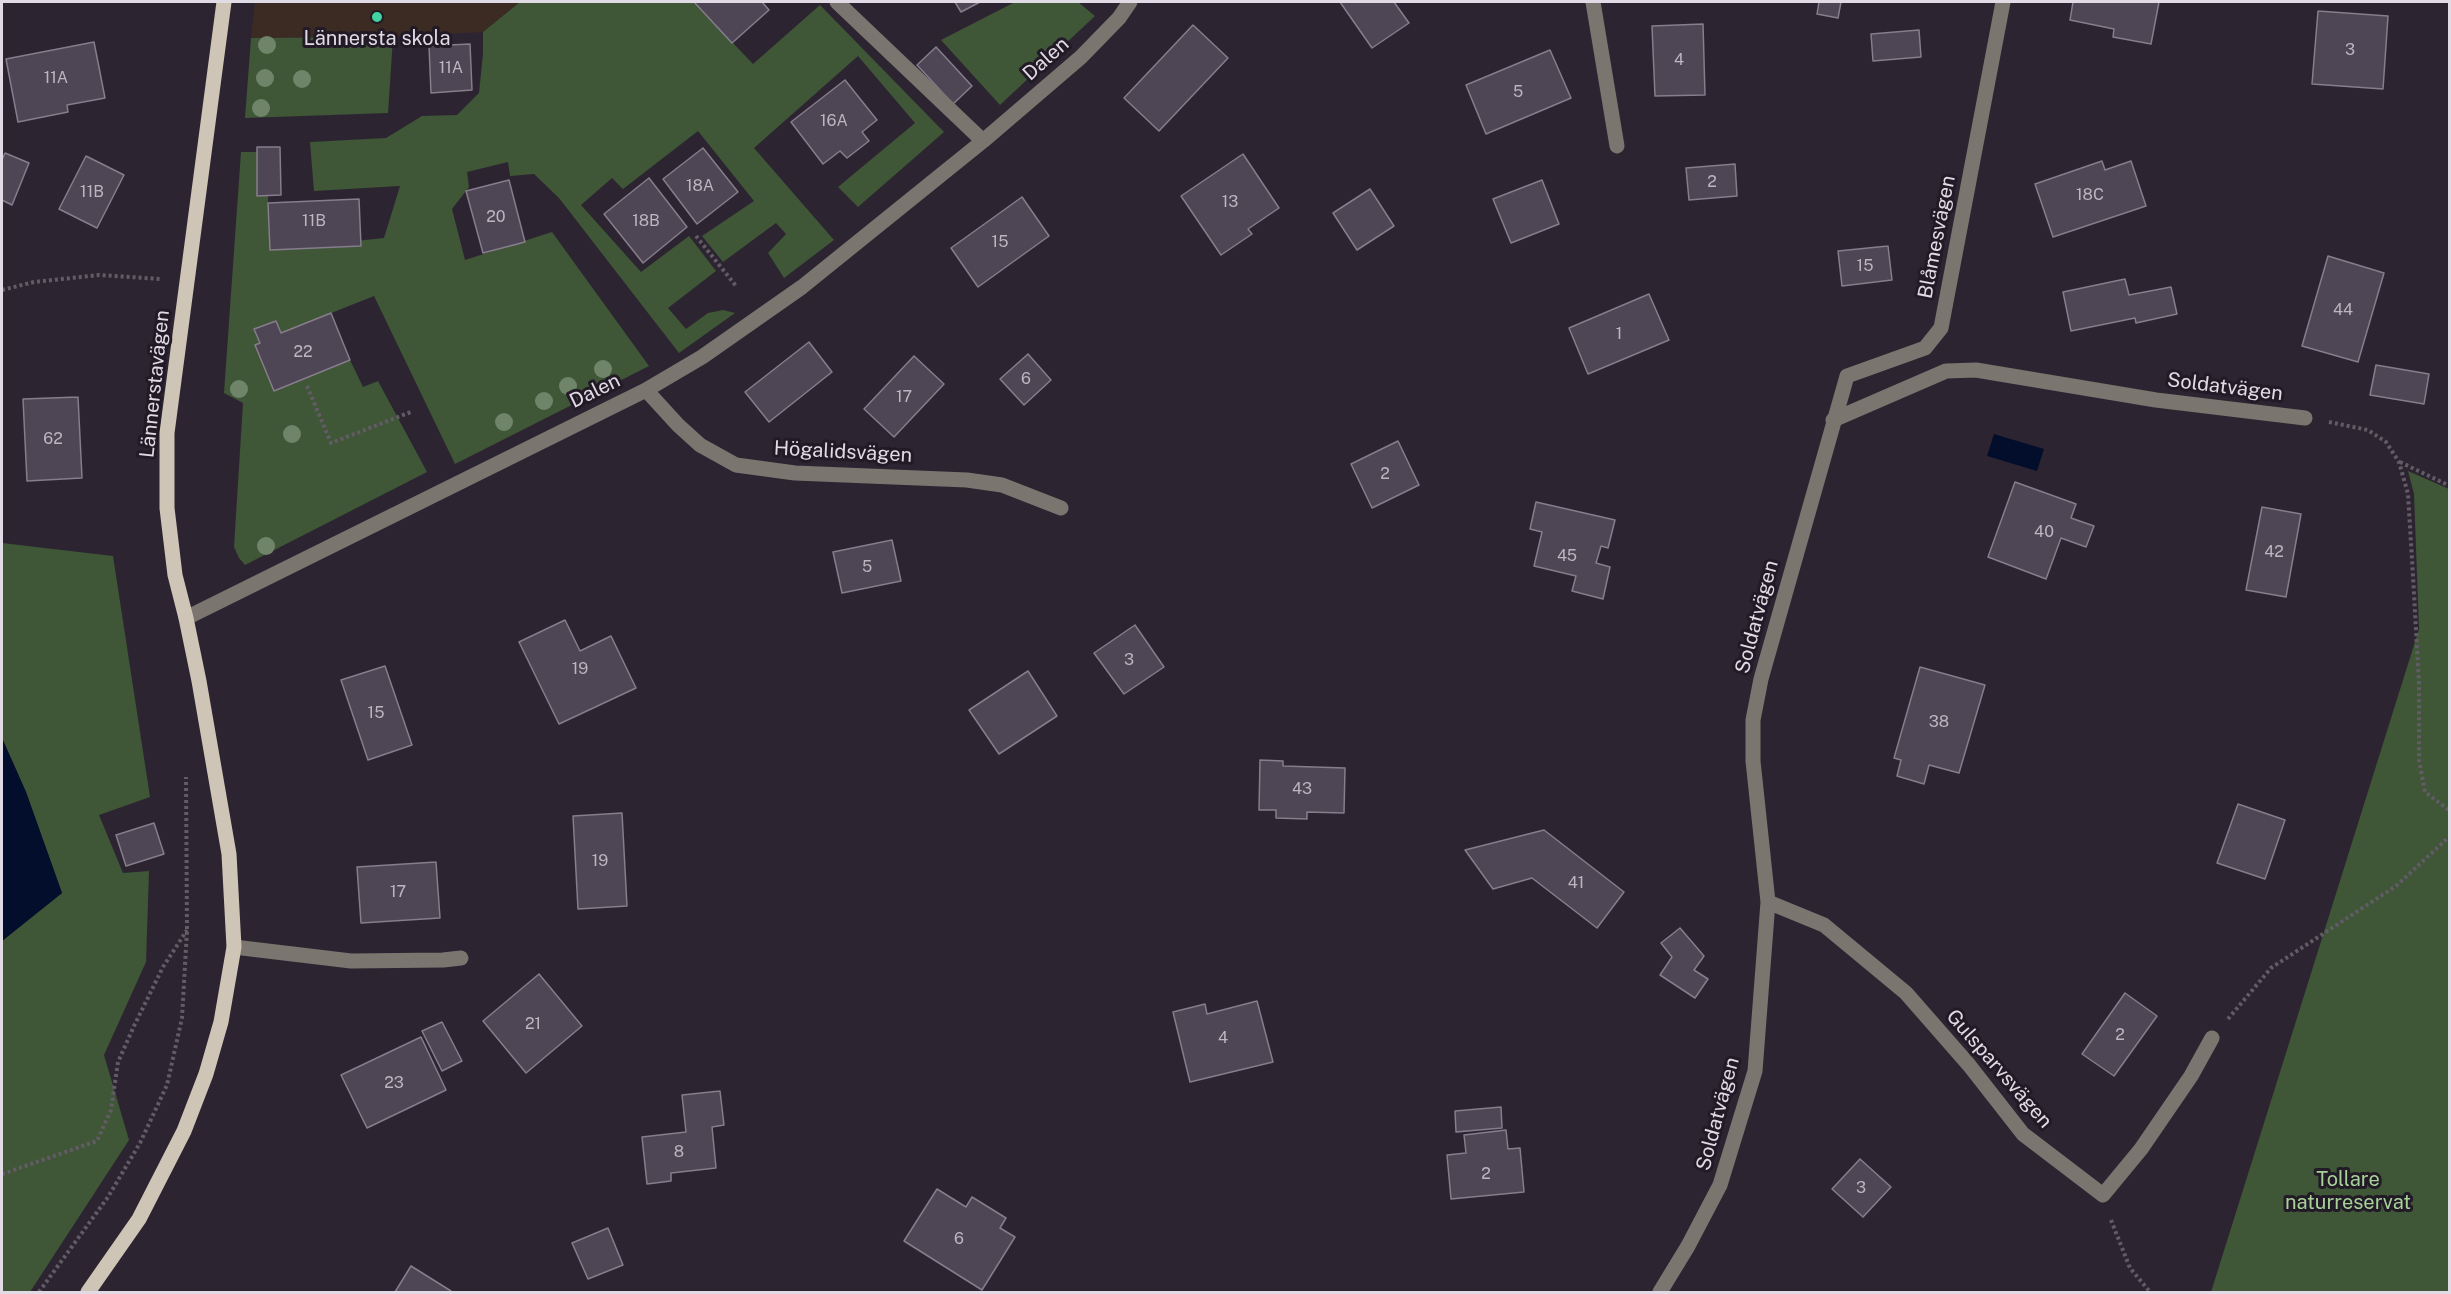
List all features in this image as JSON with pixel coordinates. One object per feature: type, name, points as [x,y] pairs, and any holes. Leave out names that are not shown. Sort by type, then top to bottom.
[{"type":"main road","name":"Lännerstavägen","points":[[88,1293],[139,1219],[184,1131],[206,1074],[221,1022],[234,947],[229,854],[186,618],[175,575],[167,508],[167,433],[224,2]]},
{"type":"street","points":[[837,2],[983,141]]},
{"type":"street","name":"Dalen","points":[[186,618],[646,390],[702,357],[802,286],[983,141],[1081,57],[1119,18],[1130,2]]},
{"type":"street","points":[[1593,2],[1617,146]]},
{"type":"street","name":"Blåmesvägen","points":[[1833,420],[1847,376],[1925,348],[1941,328],[2003,2]]},
{"type":"street","name":"Soldatvägen","points":[[1660,1293],[1688,1246],[1719,1185],[1755,1071],[1768,902],[1753,761],[1754,720],[1761,679],[1833,420],[1946,371],[1976,370],[2156,400],[2305,418]]},
{"type":"street","name":"Högalidsvägen","points":[[646,390],[700,445],[736,465],[795,473],[968,480],[1002,485],[1061,508]]},
{"type":"street","name":"Gulsparvsvägen","points":[[1768,902],[1824,925],[1906,993],[1969,1065],[2023,1134],[2103,1196]]},
{"type":"street","points":[[234,947],[351,961],[461,958]]},
{"type":"street","points":[[2103,1196],[2141,1149],[2191,1076],[2212,1038]]},
{"type":"path","points":[[696,236],[736,286]]},
{"type":"path","points":[[2,290],[34,282],[99,275],[186,280]]},
{"type":"path","points":[[308,386],[331,443],[411,412]]},
{"type":"path","points":[[2305,418],[2368,430],[2386,442],[2400,462],[2408,494],[2412,552],[2419,684],[2419,760],[2425,792],[2450,812]]},
{"type":"path","points":[[2400,462],[2450,486]]},
{"type":"path","points":[[39,1293],[108,1197],[140,1143],[167,1084],[182,1018],[187,930],[186,773]]},
{"type":"path","points":[[2212,1038],[2271,968],[2396,886],[2450,836]]},
{"type":"path","points":[[2,1174],[97,1141],[111,1110],[118,1062],[163,967],[187,930]]},
{"type":"path","points":[[2103,1196],[2130,1268],[2150,1293]]},
{"type":"shaded area","name":"Lännersta skola","points":[[255,2],[520,2],[483,32],[393,37],[251,38]]},
{"type":"green space","points":[[520,2],[694,2],[753,64],[820,5],[944,132],[858,207],[838,187],[915,123],[858,56],[754,148],[834,240],[784,278],[768,253],[786,234],[776,223],[723,262],[702,236],[754,201],[698,131],[623,189],[612,178],[581,205],[641,272],[689,236],[716,271],[668,308],[686,329],[708,313],[723,310],[735,313],[679,353],[559,198],[534,174],[510,176],[508,162],[467,172],[469,187],[452,209],[465,260],[552,232],[649,366],[455,464],[374,296],[281,333],[276,321],[255,329],[260,343],[255,345],[274,391],[350,360],[363,387],[378,381],[427,472],[245,565],[234,547],[243,403],[224,393],[241,152],[257,152],[257,195],[268,196],[270,250],[384,238],[400,186],[314,191],[310,142],[386,138],[422,116],[457,115],[479,93],[483,32]]},
{"type":"green space","points":[[1015,2],[1078,2],[1095,16],[1000,105],[941,40]]},
{"type":"green space","points":[[393,37],[388,113],[245,118],[251,38]]},
{"type":"green space","name":"Tollare naturreservat","points":[[2408,471],[2449,489],[2449,1292],[2211,1292],[2419,629],[2414,494]]},
{"type":"green space","points":[[2,543],[113,556],[150,797],[99,815],[123,873],[149,871],[146,962],[104,1055],[129,1140],[30,1292],[2,1292],[2,941],[62,893],[26,792],[2,738]]},
{"type":"water","points":[[1994,434],[2044,449],[2037,471],[1987,456]]},
{"type":"water","points":[[2,738],[26,792],[62,893],[2,941]]},
{"type":"building","points":[[694,2],[762,2],[769,10],[732,43]]},
{"type":"building","points":[[955,2],[980,2],[961,12]]},
{"type":"building","points":[[1340,2],[1394,2],[1409,23],[1372,48]]},
{"type":"building","points":[[1819,2],[1841,2],[1838,18],[1817,14]]},
{"type":"building","points":[[2073,2],[2159,2],[2151,44],[2113,37],[2114,29],[2070,20]]},
{"type":"building","points":[[2318,11],[2388,16],[2383,89],[2312,84]]},
{"type":"building","points":[[1703,24],[1705,95],[1655,96],[1652,26]]},
{"type":"building","points":[[1193,25],[1228,58],[1159,131],[1124,98]]},
{"type":"building","points":[[1919,30],[1921,57],[1873,61],[1871,34]]},
{"type":"building","points":[[94,42],[105,98],[67,105],[68,112],[18,122],[6,59]]},
{"type":"building","points":[[470,44],[472,90],[431,93],[429,46]]},
{"type":"building","points":[[936,47],[972,86],[953,104],[917,65]]},
{"type":"building","points":[[1550,50],[1571,98],[1486,134],[1466,85]]},
{"type":"building","points":[[845,80],[877,120],[862,132],[869,141],[847,158],[840,151],[823,164],[791,122]]},
{"type":"building","points":[[257,147],[280,147],[281,195],[257,196]]},
{"type":"building","points":[[703,148],[738,192],[697,224],[663,179]]},
{"type":"building","points":[[5,153],[29,163],[12,205],[2,200],[2,160]]},
{"type":"building","points":[[1243,154],[1279,208],[1248,229],[1252,234],[1221,255],[1181,196]]},
{"type":"building","points":[[86,156],[124,175],[97,228],[59,209]]},
{"type":"building","points":[[2102,161],[2105,170],[2131,161],[2146,206],[2053,237],[2035,184]]},
{"type":"building","points":[[1735,164],[1737,196],[1689,200],[1686,168]]},
{"type":"building","points":[[649,178],[687,227],[643,263],[604,214]]},
{"type":"building","points":[[509,180],[525,242],[483,253],[466,191]]},
{"type":"building","points":[[1542,180],[1559,224],[1511,243],[1493,199]]},
{"type":"building","points":[[1370,189],[1394,226],[1357,250],[1333,213]]},
{"type":"building","points":[[1022,197],[1049,236],[978,287],[951,248]]},
{"type":"building","points":[[359,199],[361,246],[270,250],[268,203]]},
{"type":"building","points":[[1888,246],[1892,280],[1842,286],[1838,251]]},
{"type":"building","points":[[2328,256],[2384,273],[2358,362],[2302,346]]},
{"type":"building","points":[[2125,279],[2129,295],[2171,287],[2177,314],[2136,323],[2135,318],[2071,331],[2063,292]]},
{"type":"building","points":[[1649,294],[1669,340],[1588,374],[1569,328]]},
{"type":"building","points":[[331,313],[350,360],[274,391],[255,345],[260,343],[254,329],[276,321],[281,333]]},
{"type":"building","points":[[809,342],[832,372],[769,422],[745,392]]},
{"type":"building","points":[[1028,354],[1051,380],[1024,405],[1000,379]]},
{"type":"building","points":[[914,356],[944,384],[894,437],[864,409]]},
{"type":"building","points":[[2376,365],[2429,374],[2424,404],[2370,395]]},
{"type":"building","points":[[78,397],[82,478],[27,481],[23,399]]},
{"type":"building","points":[[1398,441],[1419,485],[1372,508],[1351,464]]},
{"type":"building","points":[[2015,482],[2076,504],[2071,518],[2094,526],[2086,547],[2061,538],[2046,579],[1988,557]]},
{"type":"building","points":[[1536,502],[1615,520],[1608,548],[1601,546],[1596,563],[1610,567],[1603,599],[1572,591],[1576,576],[1534,566],[1542,532],[1530,529]]},
{"type":"building","points":[[2262,507],[2301,514],[2286,597],[2246,590]]},
{"type":"building","points":[[892,540],[901,581],[842,593],[833,552]]},
{"type":"building","points":[[565,620],[580,651],[611,636],[636,688],[559,724],[519,642]]},
{"type":"building","points":[[1135,625],[1164,667],[1124,694],[1094,653]]},
{"type":"building","points":[[385,666],[412,745],[368,760],[341,680]]},
{"type":"building","points":[[1920,667],[1985,685],[1959,773],[1929,765],[1924,784],[1897,776],[1901,760],[1894,758]]},
{"type":"building","points":[[1028,671],[1057,716],[999,754],[969,710]]},
{"type":"building","points":[[1260,760],[1283,761],[1283,766],[1345,768],[1344,813],[1307,812],[1307,819],[1276,818],[1276,810],[1259,810]]},
{"type":"building","points":[[2238,804],[2285,820],[2265,879],[2217,863]]},
{"type":"building","points":[[622,813],[627,906],[578,909],[573,816]]},
{"type":"building","points":[[154,823],[164,854],[126,866],[116,835]]},
{"type":"building","points":[[1544,830],[1624,892],[1597,928],[1532,878],[1493,889],[1465,850]]},
{"type":"building","points":[[436,862],[440,918],[361,923],[357,867]]},
{"type":"building","points":[[1680,928],[1704,956],[1694,970],[1708,979],[1695,998],[1660,975],[1672,957],[1661,943]]},
{"type":"building","points":[[539,974],[582,1026],[526,1073],[483,1021]]},
{"type":"building","points":[[2125,993],[2157,1016],[2114,1076],[2082,1054]]},
{"type":"building","points":[[1257,1001],[1273,1062],[1190,1082],[1173,1012],[1205,1004],[1207,1014]]},
{"type":"building","points":[[442,1022],[462,1061],[442,1071],[422,1031]]},
{"type":"building","points":[[421,1037],[446,1090],[367,1128],[341,1075]]},
{"type":"building","points":[[720,1091],[724,1125],[712,1127],[716,1168],[671,1173],[671,1181],[647,1184],[642,1137],[686,1132],[682,1095]]},
{"type":"building","points":[[1501,1107],[1502,1128],[1456,1132],[1455,1111]]},
{"type":"building","points":[[1506,1130],[1508,1149],[1520,1148],[1524,1192],[1451,1199],[1447,1155],[1466,1153],[1464,1135]]},
{"type":"building","points":[[1860,1159],[1891,1187],[1863,1217],[1832,1189]]},
{"type":"building","points":[[937,1189],[966,1207],[972,1197],[1006,1218],[1000,1228],[1015,1237],[982,1290],[904,1241]]},
{"type":"building","points":[[608,1228],[623,1265],[588,1279],[572,1243]]},
{"type":"building","points":[[411,1266],[451,1291],[395,1292]]},
{"type":"place","name":"Lännersta skola","points":[[377,17]]}]
